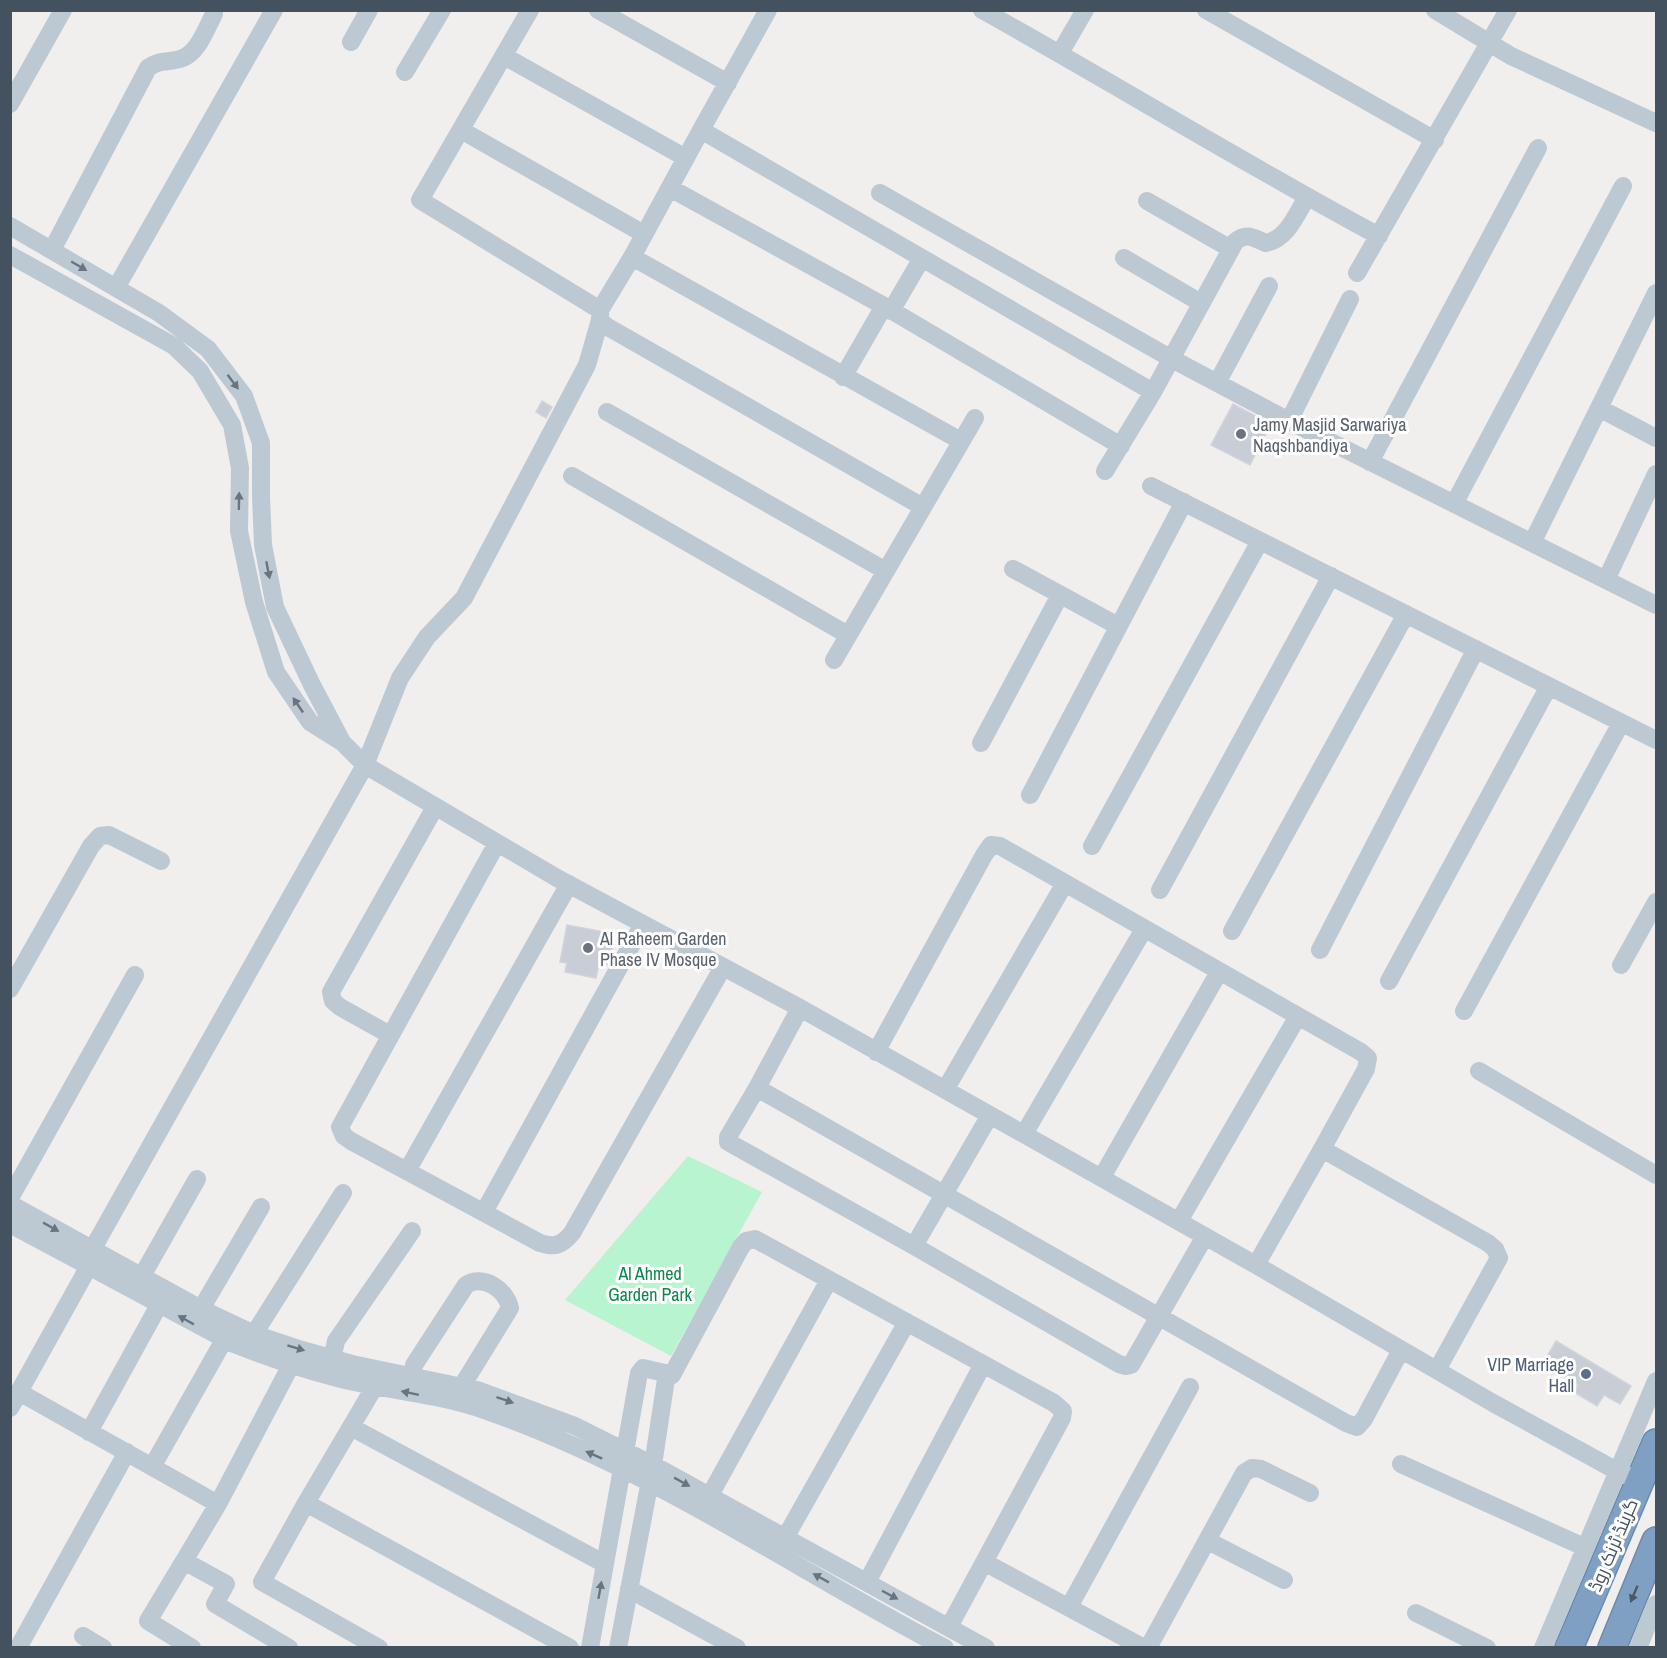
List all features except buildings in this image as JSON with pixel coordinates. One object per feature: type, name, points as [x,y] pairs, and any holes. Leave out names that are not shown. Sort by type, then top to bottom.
[{"type":"highway","name":"گرینڈ ٹرنک روڈ","points":[[1569,1647],[1629,1476],[1656,1443]]},
{"type":"highway","points":[[1612,1647],[1656,1541]]},
{"type":"street","points":[[10,104],[63,10]]},
{"type":"street","points":[[52,250],[148,68],[158,61],[179,60],[192,54],[214,10]]},
{"type":"street","points":[[116,288],[274,10]]},
{"type":"street","points":[[351,42],[369,10]]},
{"type":"street","points":[[405,72],[442,10]]},
{"type":"street","points":[[530,10],[420,200],[600,315],[606,326],[922,507]]},
{"type":"street","points":[[598,10],[728,82]]},
{"type":"street","points":[[218,1504],[89,1432],[15,1400],[91,1258],[365,765],[400,678],[427,637],[464,598],[587,365],[600,315],[768,10]]},
{"type":"street","points":[[982,10],[1379,236]]},
{"type":"street","points":[[1060,54],[1084,10]]},
{"type":"street","points":[[1206,10],[1434,140]]},
{"type":"street","points":[[1435,10],[1511,56],[1656,123]]},
{"type":"street","points":[[1357,273],[1508,10]]},
{"type":"street","points":[[504,56],[686,158]]},
{"type":"street","points":[[701,129],[1154,392]]},
{"type":"street","points":[[460,130],[644,234]]},
{"type":"street","points":[[1370,462],[1538,148]]},
{"type":"street","points":[[1454,504],[1623,186]]},
{"type":"street","points":[[670,188],[888,309],[1121,446]]},
{"type":"street","points":[[880,193],[1217,383],[1656,605]]},
{"type":"street","points":[[1106,471],[1154,392],[1231,249],[1242,236],[1249,235],[1266,243],[1281,237],[1307,197]]},
{"type":"street","points":[[1147,201],[1231,249]]},
{"type":"street","points":[[10,226],[159,313],[208,348],[244,396],[261,443],[263,545],[275,607],[342,742]]},
{"type":"street","points":[[10,255],[174,346],[200,371],[232,426],[240,468],[239,531],[254,602],[276,672],[310,722],[342,742],[365,765],[568,884],[800,1008],[1102,1177],[1401,1350],[1629,1476]]},
{"type":"street","points":[[632,257],[961,441]]},
{"type":"street","points":[[843,377],[922,258]]},
{"type":"street","points":[[1124,258],[1201,303]]},
{"type":"street","points":[[1217,383],[1269,286]]},
{"type":"street","points":[[1532,543],[1656,293]]},
{"type":"street","points":[[1290,421],[1350,299]]},
{"type":"street","points":[[147,332],[159,313]]},
{"type":"street","points":[[1599,408],[1656,438]]},
{"type":"street","points":[[607,412],[886,571]]},
{"type":"street","points":[[834,660],[975,418]]},
{"type":"street","points":[[1606,580],[1656,474]]},
{"type":"street","points":[[572,476],[848,636]]},
{"type":"street","points":[[1151,486],[1656,740]]},
{"type":"street","points":[[1030,795],[1184,502]]},
{"type":"street","points":[[1092,846],[1260,541]]},
{"type":"street","points":[[1013,569],[1119,626]]},
{"type":"street","points":[[1160,890],[1330,576]]},
{"type":"street","points":[[981,743],[1060,595]]},
{"type":"street","points":[[1232,932],[1406,614]]},
{"type":"street","points":[[1320,950],[1476,649]]},
{"type":"street","points":[[1389,981],[1549,686]]},
{"type":"street","points":[[1464,1011],[1621,723]]},
{"type":"street","points":[[390,1035],[340,1007],[333,1001],[331,992],[435,807]]},
{"type":"street","points":[[10,988],[91,846],[100,836],[109,835],[161,861]]},
{"type":"street","points":[[497,843],[340,1127],[344,1136],[351,1141],[540,1243],[552,1247],[565,1242],[723,967]]},
{"type":"street","points":[[876,1052],[984,855],[991,845],[1000,846],[1368,1058],[1366,1069],[1256,1265]]},
{"type":"street","points":[[945,1090],[1065,883]]},
{"type":"street","points":[[407,1171],[568,884]]},
{"type":"street","points":[[1621,965],[1656,902]]},
{"type":"street","points":[[484,1212],[643,924]]},
{"type":"street","points":[[1024,1134],[1144,929]]},
{"type":"street","points":[[1102,1177],[1219,972]]},
{"type":"street","points":[[10,1198],[135,975]]},
{"type":"street","points":[[800,1008],[728,1137],[728,1142],[1119,1364],[1131,1365],[1205,1236]]},
{"type":"street","points":[[1179,1221],[1298,1016]]},
{"type":"street","points":[[1479,1071],[1656,1175]]},
{"type":"street","points":[[757,1088],[1346,1423],[1357,1426],[1364,1419],[1401,1350]]},
{"type":"street","points":[[914,1246],[990,1115]]},
{"type":"street","points":[[1322,1149],[1495,1249],[1499,1258],[1437,1370]]},
{"type":"street","points":[[142,1276],[196,1179]]},
{"type":"street","points":[[254,1334],[344,1193]]},
{"type":"street","points":[[10,1204],[91,1258],[164,1298],[224,1340],[291,1365],[343,1380],[413,1376],[460,1395]]},
{"type":"street","points":[[201,1309],[261,1207]]},
{"type":"street","points":[[10,1224],[91,1258],[142,1276],[164,1298],[201,1309],[254,1334],[332,1359],[376,1378],[544,1413],[575,1426],[624,1460],[944,1638],[986,1647]]},
{"type":"street","points":[[332,1359],[336,1341],[412,1231]]},
{"type":"street","points":[[666,1379],[672,1375],[741,1247],[746,1241],[755,1239],[1053,1403],[1063,1411],[1062,1418],[944,1638]]},
{"type":"street","points":[[413,1376],[414,1365],[466,1285],[476,1280],[483,1281],[503,1293],[510,1308],[460,1395]]},
{"type":"street","points":[[709,1497],[829,1280]]},
{"type":"street","points":[[89,1432],[164,1298]]},
{"type":"street","points":[[785,1538],[907,1322]]},
{"type":"street","points":[[152,1467],[224,1340]]},
{"type":"street","points":[[867,1582],[983,1364]]},
{"type":"street","points":[[192,1647],[148,1621],[218,1504],[291,1365]]},
{"type":"street","points":[[590,1647],[639,1373],[643,1368],[660,1371],[664,1373],[666,1379],[651,1474],[618,1647]]},
{"type":"street","points":[[376,1378],[351,1427],[262,1582],[379,1647]]},
{"type":"street","points":[[1543,1647],[1584,1547],[1629,1476],[1656,1381]]},
{"type":"street","points":[[1069,1607],[1190,1387]]},
{"type":"street","points":[[351,1427],[605,1564]]},
{"type":"street","points":[[18,1647],[127,1452]]},
{"type":"street","points":[[1401,1464],[1584,1547]]},
{"type":"street","points":[[1148,1647],[1244,1473],[1252,1468],[1261,1469],[1310,1493]]},
{"type":"street","points":[[651,1474],[709,1497],[867,1582],[944,1638]]},
{"type":"street","points":[[306,1503],[570,1647]]},
{"type":"street","points":[[1208,1541],[1284,1580]]},
{"type":"street","points":[[184,1561],[226,1584],[215,1604],[289,1647]]},
{"type":"street","points":[[984,1562],[1144,1647]]},
{"type":"street","points":[[629,1589],[737,1647]]},
{"type":"street","points":[[1638,1647],[1656,1604]]},
{"type":"street","points":[[1416,1613],[1487,1647]]},
{"type":"street","points":[[83,1636],[103,1647]]},
{"type":"green space","name":"Al Ahmed Garden Park","points":[[688,1156],[762,1192],[671,1356],[565,1300]]},
{"type":"place","name":"Jamy Masjid Sarwariya Naqshbandiya","points":[[1241,434]]},
{"type":"place","name":"Al Raheem Garden Phase IV Mosque","points":[[588,948]]},
{"type":"place","name":"VIP Marriage Hall","points":[[1586,1374]]}]
